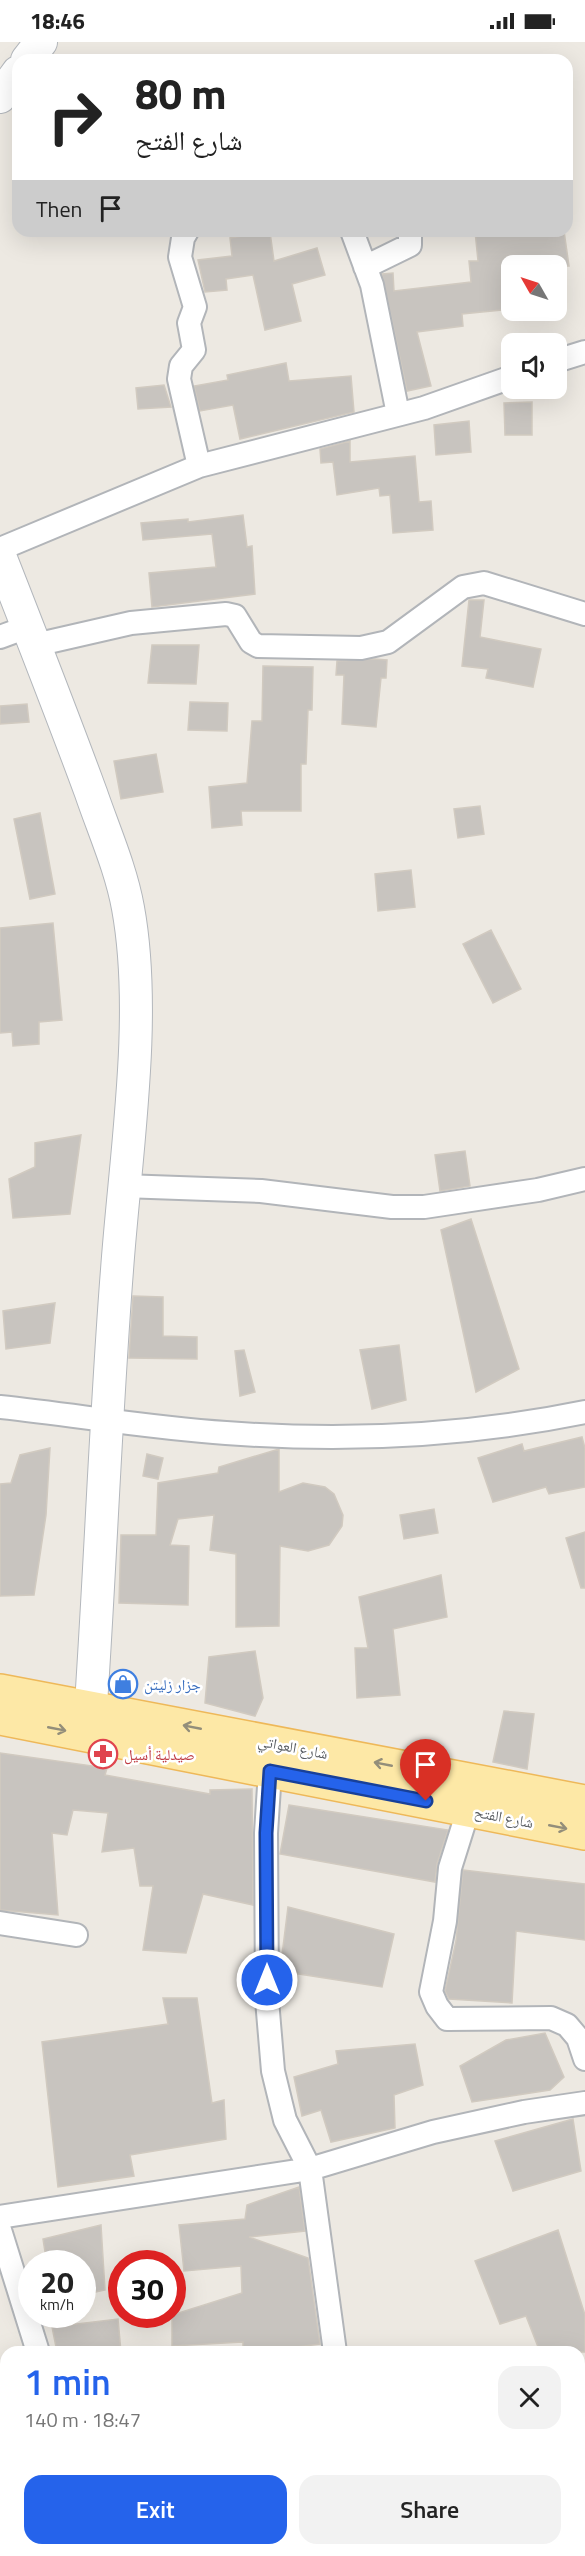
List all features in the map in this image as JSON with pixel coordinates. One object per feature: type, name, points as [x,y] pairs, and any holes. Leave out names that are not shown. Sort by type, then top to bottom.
[{"type":"main road","name":"شارع العواتي","points":[[0,1691],[90,1722],[472,1796],[585,1802]]},
{"type":"main road","name":"شارع الفتح","points":[[0,1718],[90,1722],[270,1771],[472,1796],[585,1833]]},
{"type":"street","points":[[32,54],[41,42]]},
{"type":"street","points":[[0,97],[12,80]]},
{"type":"street","points":[[184,237],[180,257],[195,307],[189,323],[194,350],[181,366],[179,379],[199,466]]},
{"type":"street","points":[[354,237],[372,285],[399,414]]},
{"type":"street","points":[[365,267],[410,245],[410,237]]},
{"type":"street","points":[[567,358],[585,352]]},
{"type":"street","points":[[0,549],[199,466],[424,408],[501,381]]},
{"type":"street","points":[[0,556],[21,636],[97,811],[128,908],[134,972],[134,1044],[105,1419],[101,1568],[90,1722]]},
{"type":"street","points":[[21,636],[226,614],[235,616],[251,642],[258,646],[361,648],[388,642],[463,587],[484,584],[585,615]]},
{"type":"street","points":[[123,1186],[261,1191],[392,1206],[424,1207],[538,1190],[585,1179]]},
{"type":"street","points":[[0,1407],[226,1433],[346,1437],[452,1432],[585,1412]]},
{"type":"street","points":[[270,1771],[266,1833],[267,2000],[273,2071],[285,2120],[310,2169],[334,2346]]},
{"type":"street","points":[[472,1796],[450,1868],[446,1922],[431,1992],[436,2007],[447,2019],[551,2018],[567,2025],[578,2038],[585,2059]]},
{"type":"street","points":[[0,1923],[76,1935]]},
{"type":"street","points":[[0,2217],[310,2169],[433,2132],[524,2112],[585,2103]]},
{"type":"street","points":[[0,2230],[36,2346]]},
{"type":"building","points":[[271,237],[274,261],[317,248],[325,275],[292,284],[301,321],[265,330],[253,275],[226,279],[227,290],[205,292],[198,260],[232,256],[230,238]]},
{"type":"building","points":[[476,237],[565,237],[569,266],[567,266],[567,255],[501,255],[501,310],[462,314],[463,326],[417,332],[431,386],[407,391],[382,274],[393,273],[394,291],[471,282],[469,261],[478,261]]},
{"type":"building","points":[[286,363],[289,381],[351,376],[354,412],[240,439],[233,405],[200,411],[194,386],[228,380],[227,375]]},
{"type":"building","points":[[164,385],[171,407],[138,409],[136,388]]},
{"type":"building","points":[[532,402],[532,435],[505,435],[504,403]]},
{"type":"building","points":[[469,421],[471,452],[436,455],[434,425]]},
{"type":"building","points":[[350,441],[350,462],[415,456],[419,502],[431,501],[433,530],[393,533],[390,495],[380,496],[379,488],[337,495],[333,462],[321,463],[320,449]]},
{"type":"building","points":[[243,515],[247,547],[252,546],[255,594],[152,607],[149,573],[216,567],[212,534],[143,540],[141,523],[188,519],[188,522]]},
{"type":"building","points":[[469,600],[484,600],[480,637],[541,649],[533,687],[486,678],[488,669],[462,666]]},
{"type":"building","points":[[152,645],[199,645],[196,684],[148,683]]},
{"type":"building","points":[[387,660],[386,678],[381,678],[376,727],[342,724],[344,675],[336,675],[337,661]]},
{"type":"building","points":[[263,666],[313,667],[312,710],[308,710],[306,764],[301,764],[301,811],[241,811],[242,825],[212,828],[209,787],[247,783],[252,721],[262,721]]},
{"type":"building","points":[[190,702],[228,703],[227,731],[188,730]]},
{"type":"building","points":[[27,704],[29,722],[0,724],[0,706]]},
{"type":"building","points":[[156,754],[163,792],[121,799],[114,761]]},
{"type":"building","points":[[480,806],[484,834],[458,838],[454,809]]},
{"type":"building","points":[[40,813],[55,894],[30,899],[14,819]]},
{"type":"building","points":[[411,870],[415,907],[378,911],[375,874]]},
{"type":"building","points":[[53,923],[62,1020],[39,1022],[39,1044],[13,1046],[12,1032],[0,1033],[0,928]]},
{"type":"building","points":[[491,930],[521,989],[493,1003],[463,944]]},
{"type":"building","points":[[81,1135],[70,1214],[13,1218],[9,1179],[35,1167],[35,1143]]},
{"type":"building","points":[[465,1151],[470,1186],[440,1191],[435,1155]]},
{"type":"building","points":[[471,1219],[519,1369],[476,1392],[441,1230]]},
{"type":"building","points":[[133,1296],[163,1297],[163,1336],[197,1337],[197,1359],[129,1358]]},
{"type":"building","points":[[55,1303],[50,1343],[6,1349],[3,1311]]},
{"type":"building","points":[[399,1345],[406,1400],[372,1409],[360,1350]]},
{"type":"building","points":[[244,1350],[255,1392],[240,1396],[235,1351]]},
{"type":"building","points":[[582,1437],[585,1448],[585,1487],[549,1494],[546,1487],[493,1502],[478,1458],[522,1444],[524,1451]]},
{"type":"building","points":[[50,1448],[46,1515],[34,1595],[0,1596],[0,1484],[11,1483],[20,1455]]},
{"type":"building","points":[[279,1449],[279,1492],[303,1483],[325,1487],[334,1494],[343,1515],[342,1526],[329,1545],[308,1551],[280,1546],[279,1626],[236,1627],[236,1554],[210,1550],[214,1515],[178,1519],[170,1545],[189,1546],[188,1605],[119,1603],[121,1535],[156,1535],[158,1483],[218,1473],[219,1467]]},
{"type":"building","points":[[147,1454],[163,1458],[158,1479],[143,1476]]},
{"type":"building","points":[[434,1509],[438,1533],[404,1539],[400,1515]]},
{"type":"building","points":[[585,1532],[585,1588],[581,1588],[566,1538]]},
{"type":"building","points":[[441,1575],[447,1617],[393,1629],[400,1695],[357,1698],[355,1648],[368,1648],[359,1597]]},
{"type":"building","points":[[255,1651],[263,1698],[255,1716],[205,1703],[209,1657]]},
{"type":"building","points":[[504,1711],[534,1714],[527,1769],[493,1762]]},
{"type":"building","points":[[0,1753],[107,1768],[105,1775],[210,1794],[210,1790],[252,1789],[253,1905],[203,1894],[186,1953],[143,1950],[153,1886],[140,1886],[134,1848],[102,1852],[108,1813],[73,1810],[67,1835],[52,1833],[58,1915],[0,1910]]},
{"type":"building","points":[[289,1805],[448,1830],[437,1864],[435,1882],[280,1854]]},
{"type":"building","points":[[463,1870],[585,1884],[585,1940],[516,1931],[512,2003],[449,1999],[445,1991],[456,1941]]},
{"type":"building","points":[[288,1907],[394,1934],[382,1987],[280,1971]]},
{"type":"building","points":[[163,1998],[197,1998],[212,2103],[224,2100],[226,2139],[130,2155],[134,2176],[58,2187],[42,2042],[168,2024]]},
{"type":"building","points":[[545,2033],[564,2077],[550,2090],[472,2102],[460,2066],[506,2040]]},
{"type":"building","points":[[415,2044],[423,2085],[394,2095],[395,2128],[331,2142],[321,2110],[302,2116],[294,2077],[338,2064],[336,2051]]},
{"type":"building","points":[[573,2119],[581,2171],[513,2191],[495,2141]]},
{"type":"building","points":[[299,2187],[305,2231],[249,2237],[308,2258],[320,2344],[243,2346],[243,2342],[172,2346],[172,2328],[186,2328],[186,2311],[242,2293],[241,2266],[186,2271],[186,2250],[182,2250],[179,2225],[245,2219],[247,2205]]},
{"type":"building","points":[[101,2225],[105,2290],[96,2292],[96,2250],[45,2250],[43,2239]]},
{"type":"building","points":[[558,2230],[585,2315],[585,2346],[538,2346],[526,2316],[500,2324],[475,2261]]},
{"type":"building","points":[[108,2320],[108,2328],[119,2328],[120,2346],[56,2346],[52,2328],[96,2328],[96,2322]]},
{"type":"place","name":"جزار زليتن","points":[[123,1684]]},
{"type":"place","name":"صيدلية أسيل","points":[[103,1754]]},
{"type":"route","points":[[267,1980],[266,1833],[270,1771],[426,1801]]}]
